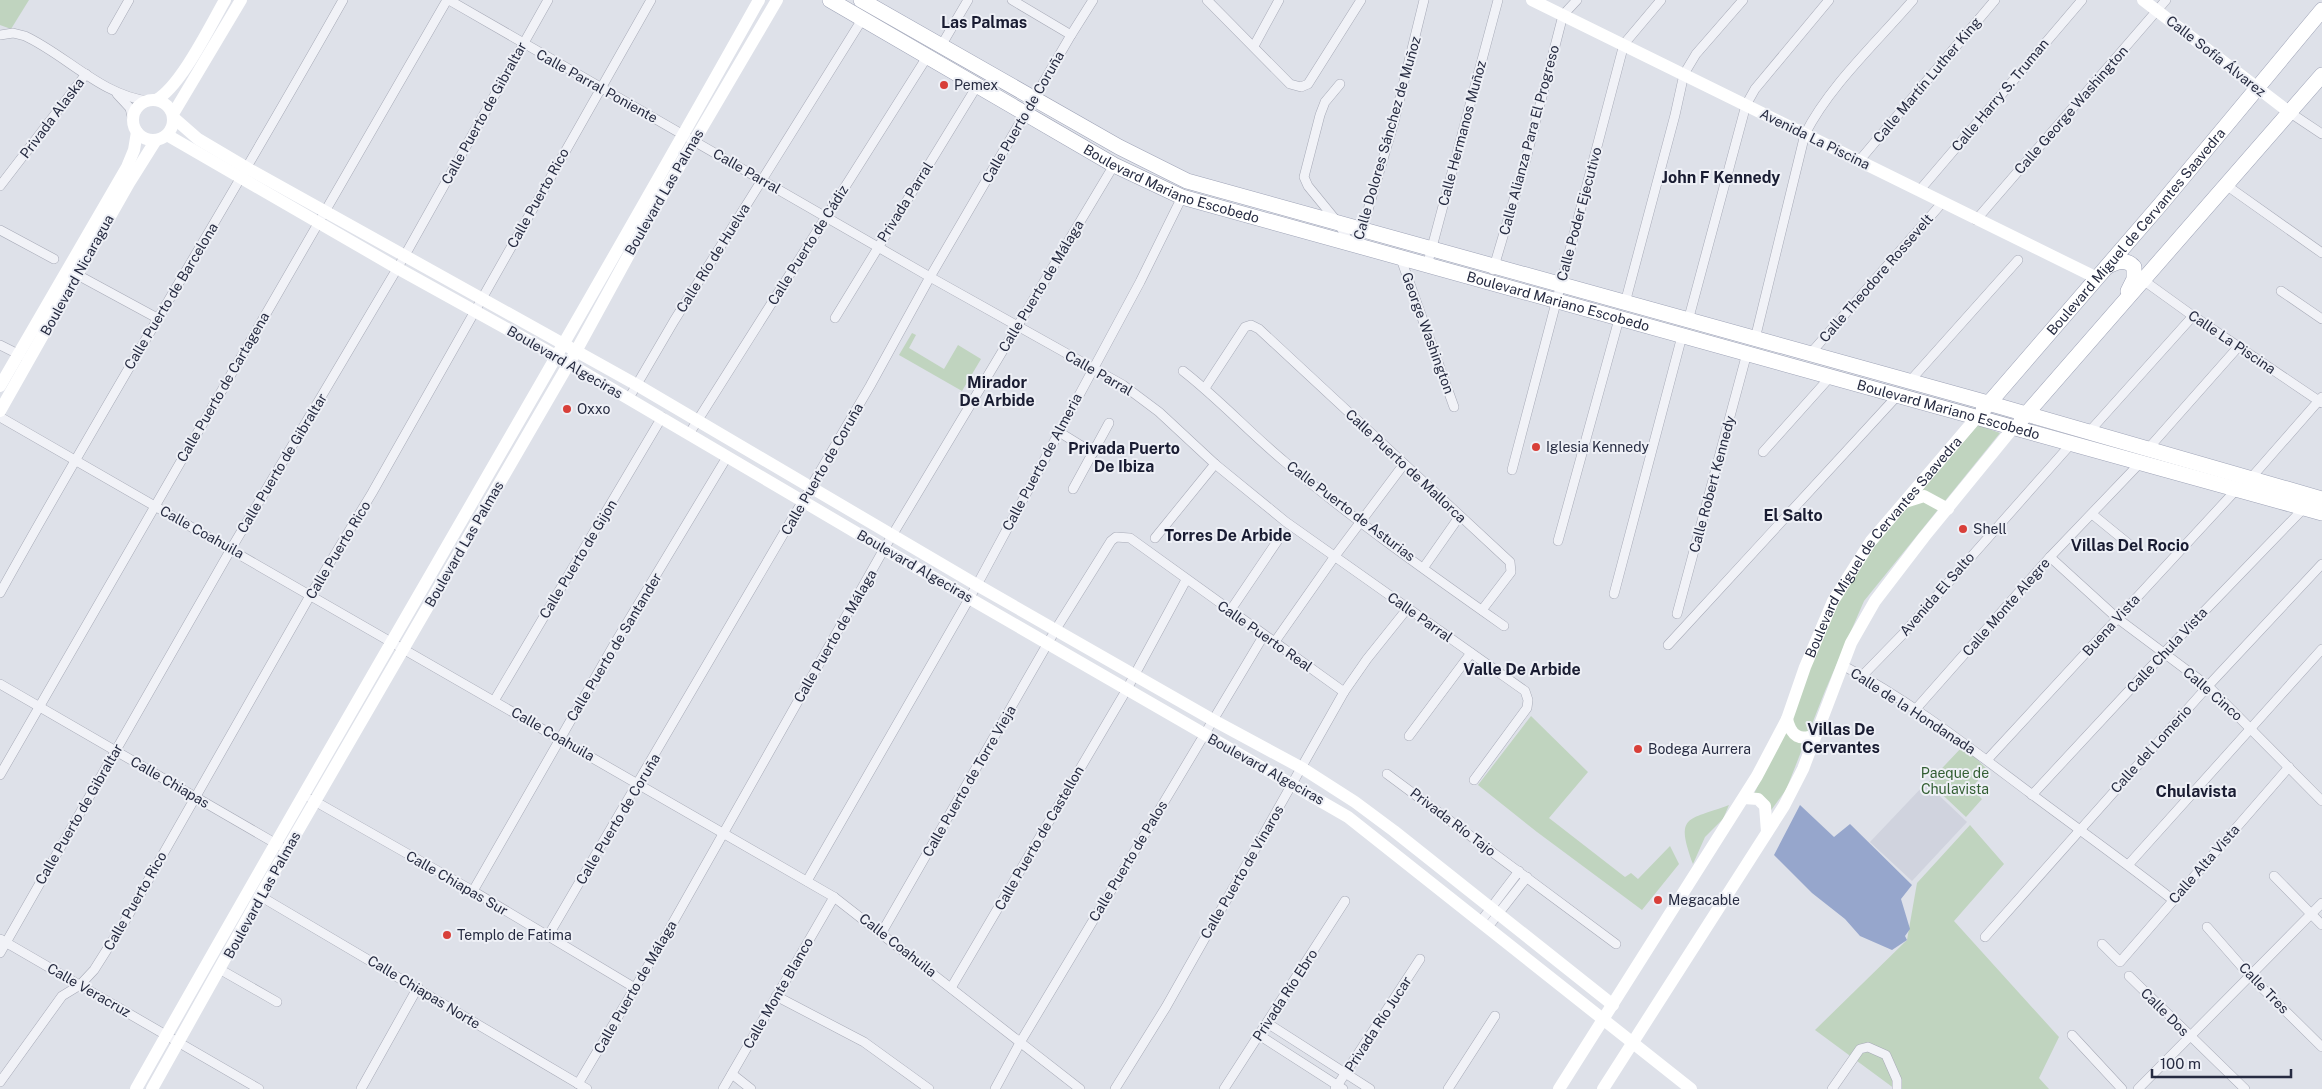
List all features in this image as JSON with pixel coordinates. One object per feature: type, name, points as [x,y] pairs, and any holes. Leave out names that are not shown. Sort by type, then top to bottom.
[{"type":"main road","name":"Boulevard Mariano Escobedo","points":[[830,0],[867,6],[1172,175],[1202,186],[1988,403],[2088,433],[2144,457],[2236,490],[2322,513]]},
{"type":"main road","name":"Boulevard Mariano Escobedo","points":[[867,6],[928,57],[1114,165],[1182,197],[1489,284],[1831,376],[2071,444],[2251,478],[2322,499]]},
{"type":"main road","name":"Boulevard Miguel de Cervantes Saavedra","points":[[1977,417],[2098,278],[2322,10]]},
{"type":"main road","name":"Boulevard Miguel de Cervantes Saavedra","points":[[2013,428],[2322,75]]},
{"type":"main road","points":[[2108,266],[2119,261],[2130,263],[2134,267],[2134,279],[2122,304]]},
{"type":"street","points":[[112,30],[129,0]]},
{"type":"street","points":[[135,127],[136,110],[143,102],[152,100],[166,92],[177,78],[225,0]]},
{"type":"street","points":[[105,85],[126,102],[130,108],[135,127],[146,139],[162,138],[171,130],[173,116],[240,0]]},
{"type":"street","name":"Calle Puerto de Barcelona","points":[[0,593],[74,460],[243,174],[343,0]]},
{"type":"street","name":"Calle Parral Poniente","points":[[448,0],[694,141]]},
{"type":"street","name":"Calle Puerto de Cartagena","points":[[0,775],[448,0]]},
{"type":"street","name":"Calle Puerto de Gibraltar","points":[[0,953],[3,940],[404,257],[548,0]]},
{"type":"street","name":"Calle Puerto Rico","points":[[0,1082],[57,1001],[67,991],[80,985],[94,970],[125,921],[311,594],[372,493],[651,0]]},
{"type":"street","name":"Boulevard Las Palmas","points":[[136,1089],[274,843],[559,351],[759,0]]},
{"type":"street","name":"Boulevard Las Palmas","points":[[157,1087],[178,1042],[260,896],[777,0]]},
{"type":"street","points":[[940,46],[968,0]]},
{"type":"street","points":[[1012,0],[1071,35]]},
{"type":"street","name":"Calle Puerto de Coruña","points":[[548,936],[639,784],[870,386],[930,277],[1093,0]]},
{"type":"street","points":[[1207,0],[1290,84],[1297,87],[1304,86],[1361,0]]},
{"type":"street","points":[[1254,46],[1279,0]]},
{"type":"street","name":"Calle Dolores Sánchez de Muñoz","points":[[1353,245],[1361,230],[1394,122],[1424,0]]},
{"type":"street","name":"Calle Hermanos Muñoz","points":[[1427,266],[1498,0]]},
{"type":"street","name":"Avenida La Piscina","points":[[1532,0],[1976,220],[2098,278]]},
{"type":"street","name":"Calle Alianza Para El Progreso","points":[[1489,284],[1526,159],[1563,15],[1576,0]]},
{"type":"street","name":"Calle Poder Ejecutivo","points":[[1512,470],[1624,44],[1661,0]]},
{"type":"street","points":[[1625,303],[1675,115],[1684,74],[1696,54],[1743,0]]},
{"type":"street","points":[[1688,321],[1746,105],[1754,89],[1829,0]]},
{"type":"street","points":[[1755,339],[1805,134],[1815,114],[1825,100],[1913,0]]},
{"type":"street","name":"Calle Martín Luther King","points":[[1859,161],[1995,0]]},
{"type":"street","name":"Calle Harry S. Truman","points":[[1919,191],[2082,0]]},
{"type":"street","name":"Calle Sofía Álvarez","points":[[2143,0],[2289,112]]},
{"type":"street","name":"Calle George Washington","points":[[1976,220],[2088,88],[2166,0]]},
{"type":"street","name":"Calle Río de Huelva","points":[[629,398],[867,6]]},
{"type":"street","points":[[0,35],[13,33],[25,36],[105,85],[130,97],[165,104],[173,116]]},
{"type":"street","name":"Calle Puerto de Cádiz","points":[[689,434],[928,57]]},
{"type":"street","name":"Privada Alaska","points":[[0,186],[86,74]]},
{"type":"street","points":[[1340,84],[1325,102],[1304,177],[1308,186],[1339,224],[1353,245]]},
{"type":"street","name":"Privada Parral","points":[[835,318],[977,86]]},
{"type":"street","points":[[2289,112],[2322,134]]},
{"type":"street","name":"Boulevard Algeciras","points":[[173,116],[198,139],[243,174]]},
{"type":"street","name":"Boulevard Nicaragua","points":[[73,272],[127,167],[134,150],[135,127]]},
{"type":"street","name":"Boulevard Algeciras","points":[[162,138],[243,174],[322,218],[404,257],[481,299],[559,351]]},
{"type":"street","name":"Boulevard Nicaragua","points":[[0,411],[24,357],[73,272],[133,175],[162,138]]},
{"type":"street","name":"Calle Parral","points":[[694,141],[1142,398],[1215,464],[1286,522],[1525,691],[1528,700],[1526,708],[1474,780]]},
{"type":"street","name":"Calle Puerto de Málaga","points":[[578,1084],[724,833],[884,549],[1114,165]]},
{"type":"street","points":[[2226,185],[2322,253]]},
{"type":"street","name":"Calle Puerto de Almeria","points":[[807,881],[977,585],[1092,368],[1140,282],[1182,197]]},
{"type":"street","name":"Calle Theodore Rossevelt","points":[[1810,354],[1942,203]]},
{"type":"street","name":"Boulevard Algeciras","points":[[322,218],[397,268],[474,311],[572,358],[637,386],[1212,720],[1302,768],[1355,802],[1613,1005]]},
{"type":"street","points":[[0,230],[54,259]]},
{"type":"street","name":"George Washington","points":[[1401,259],[1454,407]]},
{"type":"street","points":[[1909,382],[2018,260]]},
{"type":"street","points":[[73,272],[157,318]]},
{"type":"street","name":"Calle La Piscina","points":[[2143,280],[2193,316],[2321,400]]},
{"type":"street","points":[[2281,291],[2322,319]]},
{"type":"street","points":[[2088,433],[2193,316]]},
{"type":"street","points":[[1558,541],[1619,319]]},
{"type":"street","name":"Calle Puerto de Mallorca","points":[[1205,388],[1245,327],[1250,325],[1259,329],[1512,565],[1511,572],[1482,610]]},
{"type":"street","points":[[1614,594],[1682,336]]},
{"type":"street","points":[[0,345],[24,357]]},
{"type":"street","name":"Calle Monte Alegre","points":[[1915,710],[2050,558],[2144,457],[2239,346]]},
{"type":"street","name":"Calle Robert Kennedy","points":[[1677,614],[1747,353]]},
{"type":"street","name":"Boulevard Nicaragua","points":[[0,386],[24,357]]},
{"type":"street","name":"Boulevard Algeciras","points":[[572,358],[629,398],[689,434],[1348,817],[1604,1018],[1689,1088]]},
{"type":"street","name":"Calle Puerto de Asturias","points":[[1183,371],[1205,388],[1284,462],[1504,626]]},
{"type":"street","points":[[1763,452],[1831,376]]},
{"type":"street","points":[[1668,644],[1898,395]]},
{"type":"street","points":[[2251,478],[2321,400]]},
{"type":"street","name":"Calle Coahuila","points":[[0,417],[834,896],[1080,1089]]},
{"type":"street","name":"Calle Puerto de Gijon","points":[[494,701],[662,417]]},
{"type":"street","name":"Boulevard Miguel de Cervantes Saavedra","points":[[1559,1089],[1719,834],[1744,798],[1787,719],[1805,667],[1833,601],[1870,542],[1977,417]]},
{"type":"street","points":[[1073,489],[1109,423]]},
{"type":"street","name":"Boulevard Miguel de Cervantes Saavedra","points":[[1603,1089],[1793,790],[1851,643],[1875,601],[2013,428]]},
{"type":"street","points":[[1059,432],[1093,453]]},
{"type":"street","name":"Avenida El Salto","points":[[1862,676],[1902,635],[2071,444]]},
{"type":"street","name":"Calle Puerto de Santander","points":[[473,891],[560,738],[727,456]]},
{"type":"street","points":[[1155,538],[1215,464]]},
{"type":"street","points":[[1274,643],[1335,556],[1404,464]]},
{"type":"street","name":"Buena Vista","points":[[1987,760],[2236,490]]},
{"type":"street","points":[[1901,505],[1911,499],[1924,496],[1948,509]]},
{"type":"street","name":"Calle Chula Vista","points":[[2032,795],[2163,654],[2304,508]]},
{"type":"street","points":[[2092,514],[2130,545]]},
{"type":"street","points":[[1424,567],[1459,516]]},
{"type":"street","name":"Calle Puerto de Torre Vieja","points":[[882,932],[1056,630],[1111,541],[1120,536],[1130,538]]},
{"type":"street","name":"Calle Puerto Real","points":[[1130,538],[1344,692]]},
{"type":"street","points":[[1230,611],[1278,540]]},
{"type":"street","name":"Calle Cinco","points":[[2050,558],[2117,618],[2208,686],[2251,727],[2322,801]]},
{"type":"street","name":"Calle del Lomerio","points":[[1985,937],[2208,686],[2322,564]]},
{"type":"street","name":"Calle Puerto de Castellon","points":[[951,988],[1127,689],[1186,580]]},
{"type":"street","name":"Calle Puerto de Vinaros","points":[[1115,1089],[1166,1007],[1344,692],[1366,659],[1407,609]]},
{"type":"street","name":"Calle Puerto de Palos","points":[[995,1089],[1021,1041],[1264,635]]},
{"type":"street","points":[[2129,864],[2322,650]]},
{"type":"street","points":[[1409,736],[1471,653]]},
{"type":"street","name":"Calle de la Hondanada","points":[[1842,665],[1915,710],[1987,760],[2032,795],[2129,864],[2173,900]]},
{"type":"street","name":"Calle Chiapas","points":[[0,684],[287,850]]},
{"type":"street","points":[[1787,719],[1792,733],[1797,738],[1804,739],[1816,734]]},
{"type":"street","name":"Calle Alta Vista","points":[[2102,944],[2120,962],[2289,767]]},
{"type":"street","name":"Privada Río Tajo","points":[[1387,774],[1616,944]]},
{"type":"street","name":"Calle Chiapas Sur","points":[[304,794],[473,891],[635,988]]},
{"type":"street","points":[[1744,798],[1758,799],[1765,806],[1767,832]]},
{"type":"street","points":[[1485,924],[1519,871]]},
{"type":"street","points":[[2274,876],[2322,925]]},
{"type":"street","points":[[1494,911],[1527,877]]},
{"type":"street","name":"Calle Chiapas Norte","points":[[260,896],[418,987],[587,1089]]},
{"type":"street","name":"Calle Monte Blanco","points":[[723,1089],[834,896]]},
{"type":"street","name":"Privada Río Ebro","points":[[1224,1089],[1345,901]]},
{"type":"street","points":[[2138,1089],[2322,903]]},
{"type":"street","name":"Calle Tres","points":[[2207,927],[2250,976],[2322,1047]]},
{"type":"street","name":"Calle Veracruz","points":[[3,940],[259,1089]]},
{"type":"street","name":"Privada Río Jucar","points":[[1338,1088],[1420,959]]},
{"type":"street","points":[[220,970],[277,1002]]},
{"type":"street","name":"Calle Dos","points":[[2128,976],[2246,1089]]},
{"type":"street","points":[[361,1089],[418,987]]},
{"type":"street","points":[[776,996],[864,1042],[929,1089]]},
{"type":"street","points":[[1448,1089],[1495,1016]]},
{"type":"street","points":[[1267,1023],[1370,1089]]},
{"type":"street","points":[[1258,1035],[1338,1088]]},
{"type":"street","points":[[2072,1035],[2122,1089]]},
{"type":"street","points":[[1832,1089],[1860,1049],[1868,1047],[1886,1055],[1896,1080],[1897,1089]]},
{"type":"street","points":[[732,1074],[752,1089]]},
{"type":"shaded area","points":[[1926,783],[1967,822],[1912,881],[1870,842]]},
{"type":"green space","points":[[0,0],[29,0],[11,29],[0,25]]},
{"type":"green space","points":[[912,333],[916,335],[909,348],[944,369],[958,345],[981,359],[962,391],[899,355]]},
{"type":"green space","points":[[1978,425],[2000,433],[1864,601],[1825,691],[1786,790],[1769,813],[1753,796],[1779,741],[1833,608],[1859,564]]},
{"type":"green space","points":[[1531,716],[1588,772],[1549,818],[1625,877],[1631,873],[1638,879],[1670,846],[1679,864],[1642,910],[1537,832],[1478,785]]},
{"type":"green space","name":"Paeque de Chulavista","points":[[1963,746],[1988,770],[1971,788],[1982,799],[1966,817],[1929,782]]},
{"type":"green space","points":[[1729,805],[1723,819],[1705,837],[1693,864],[1685,836],[1685,828],[1688,822],[1703,814]]},
{"type":"green space","points":[[1970,825],[2004,864],[1954,921],[2059,1037],[2039,1078],[2049,1089],[1895,1089],[1815,1030],[1907,940],[1917,883]]},
{"type":"water","points":[[1800,805],[1834,837],[1850,824],[1912,885],[1901,899],[1910,929],[1905,936],[1907,940],[1892,950],[1860,936],[1845,919],[1812,893],[1774,855]]},
{"type":"place","name":"Pemex","points":[[944,85]]},
{"type":"place","name":"Oxxo","points":[[567,409]]},
{"type":"place","name":"Iglesia Kennedy","points":[[1536,447]]},
{"type":"place","name":"Shell","points":[[1963,529]]},
{"type":"place","name":"Bodega Aurrera","points":[[1638,749]]},
{"type":"place","name":"Megacable","points":[[1658,900]]},
{"type":"place","name":"Templo de Fatima","points":[[447,935]]},
{"type":"district","name":"Las Palmas","points":[[984,22]]},
{"type":"district","name":"John F Kennedy","points":[[1721,177]]},
{"type":"district","name":"Mirador De Arbide","points":[[997,391]]},
{"type":"district","name":"Privada Puerto De Ibiza","points":[[1124,457]]},
{"type":"district","name":"El Salto","points":[[1793,515]]},
{"type":"district","name":"Torres De Arbide","points":[[1228,535]]},
{"type":"district","name":"Villas Del Rocio","points":[[2130,545]]},
{"type":"district","name":"Valle De Arbide","points":[[1522,669]]},
{"type":"district","name":"Villas De Cervantes","points":[[1841,738]]},
{"type":"district","name":"Chulavista","points":[[2196,791]]}]
